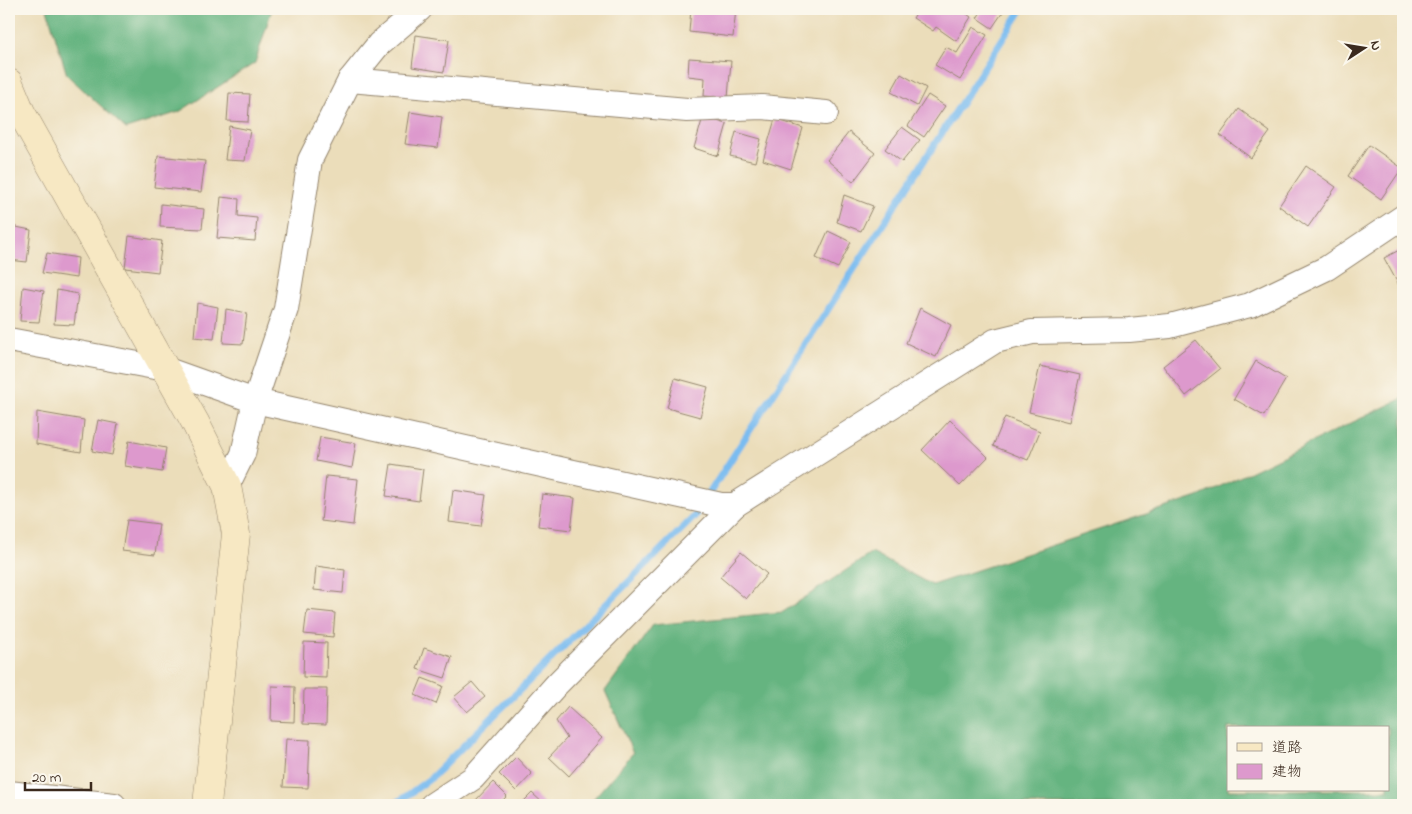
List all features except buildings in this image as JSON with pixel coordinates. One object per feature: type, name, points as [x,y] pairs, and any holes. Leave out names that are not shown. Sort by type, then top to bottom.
[{"type":"street","points":[[227,486],[244,454],[255,402],[286,309],[310,160],[350,80],[379,44],[420,9]]},
{"type":"street","points":[[350,80],[687,110],[762,107],[826,113]]},
{"type":"street","points":[[9,83],[21,112],[195,422],[227,486],[236,534],[207,805]]},
{"type":"street","points":[[432,805],[473,778],[557,684],[728,505],[996,341],[1032,332],[1129,330],[1170,326],[1250,305],[1327,268],[1403,217]]},
{"type":"street","points":[[9,342],[165,369],[255,402],[728,505]]},
{"type":"street","points":[[9,793],[114,805]]},
{"type":"green space","points":[[47,9],[272,9],[255,63],[179,112],[126,129],[67,75]]},
{"type":"green space","points":[[1403,398],[1403,805],[588,805],[633,753],[605,691],[653,625],[783,612],[872,553],[932,585],[1198,497]]},
{"type":"waterway","points":[[394,805],[431,778],[694,517],[1022,9]]}]
